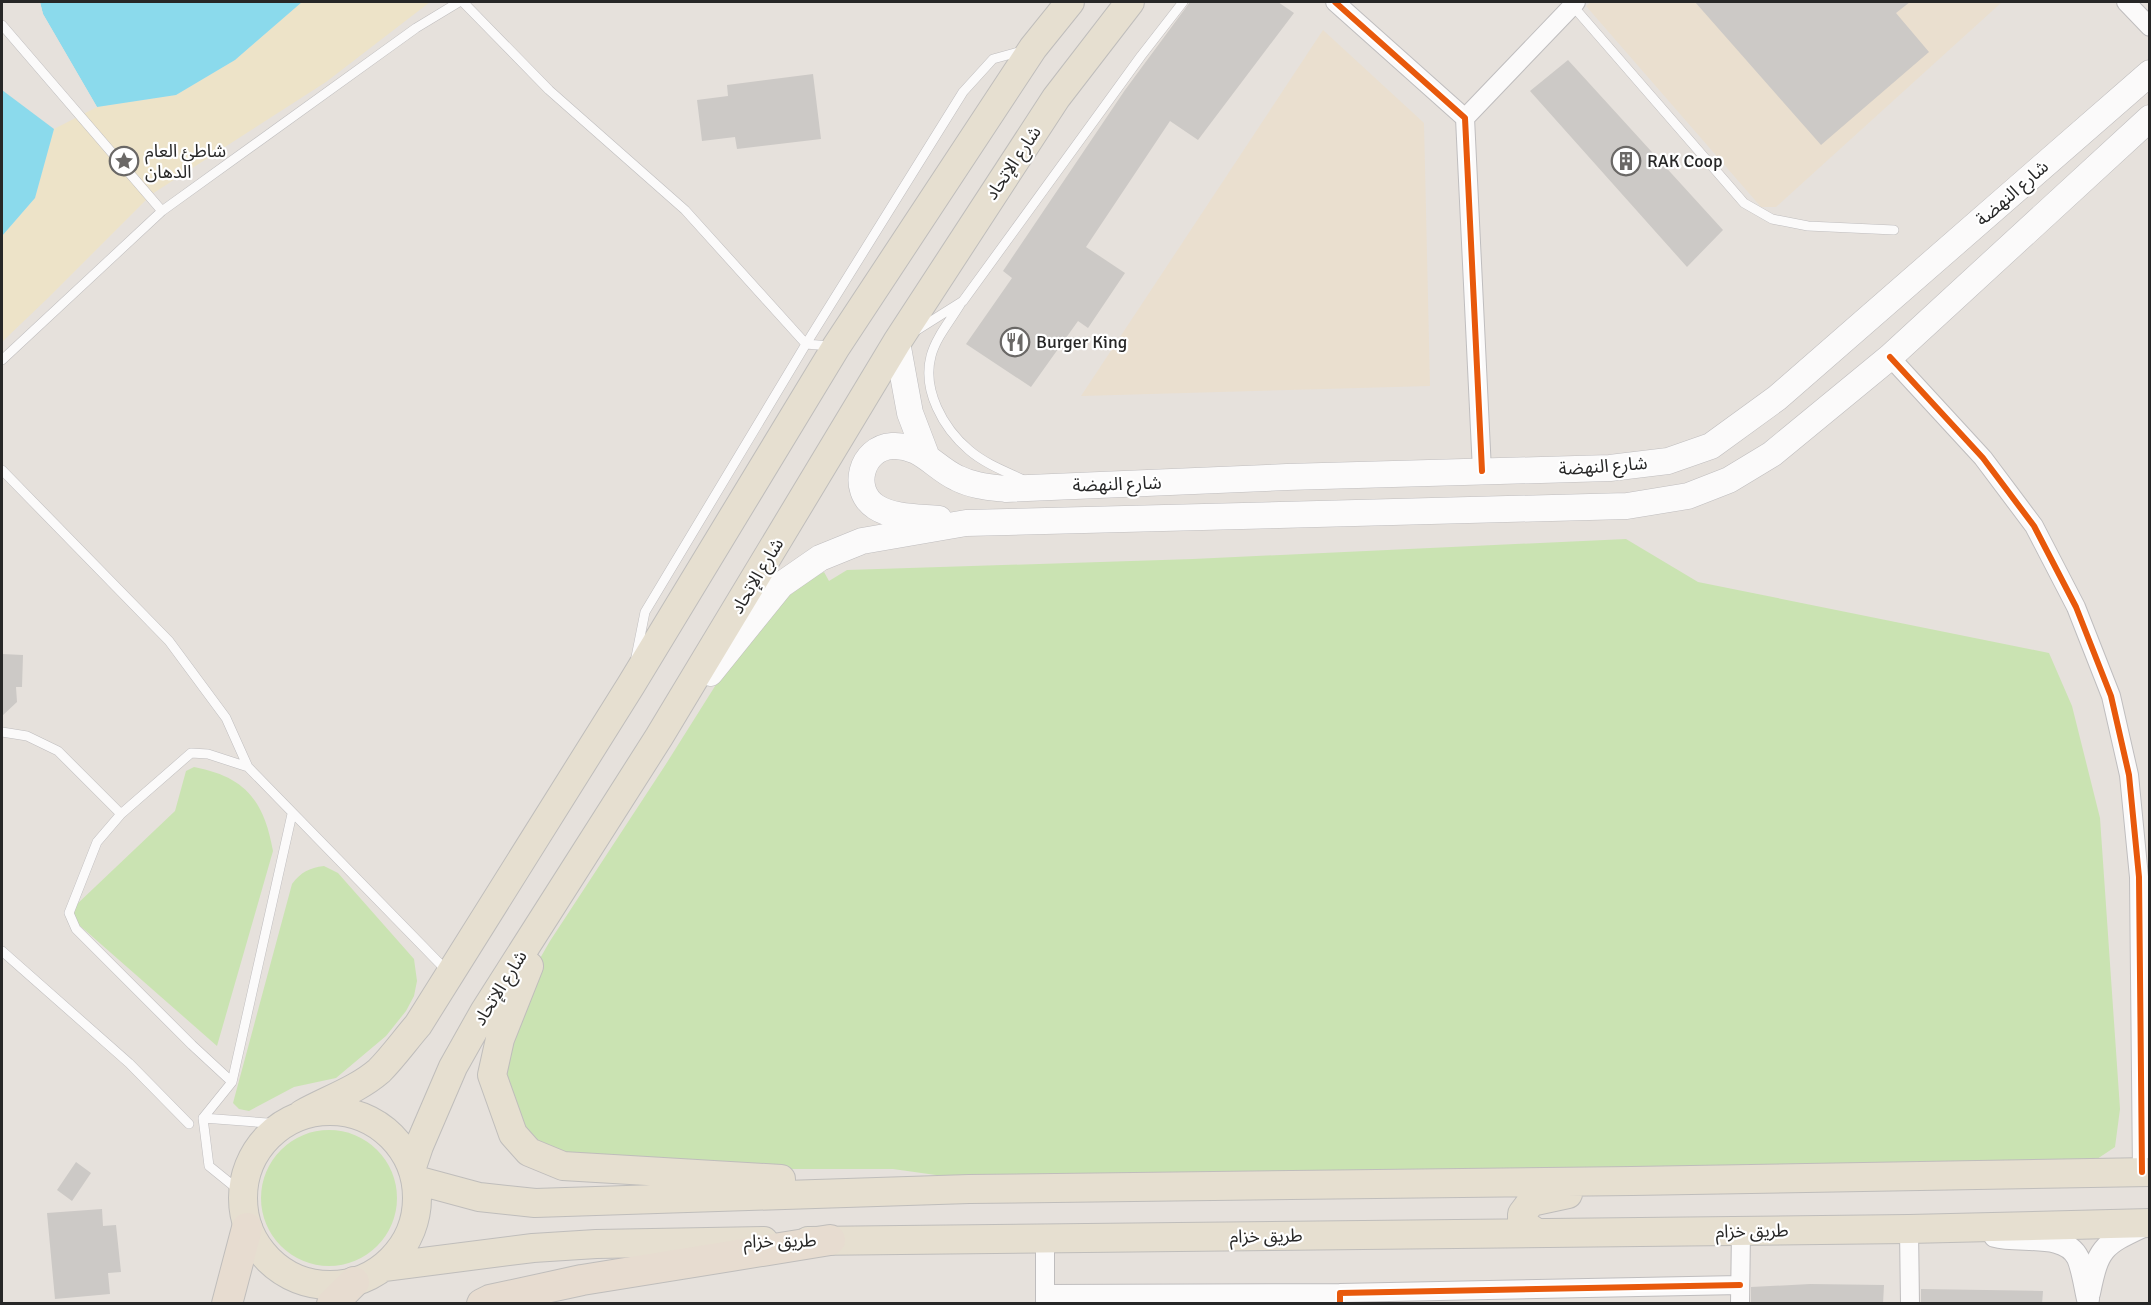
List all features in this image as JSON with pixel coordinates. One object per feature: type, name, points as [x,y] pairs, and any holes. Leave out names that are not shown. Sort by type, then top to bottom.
[{"type":"highway","points":[[227,1304],[247,1228]]},
{"type":"highway","points":[[482,1304],[490,1300],[582,1280],[830,1240]]},
{"type":"highway","points":[[332,1304],[354,1282]]},
{"type":"main road","name":"شارع الإتحاد","points":[[414,1173],[419,1146],[453,1067],[484,1012],[659,737],[897,342],[1056,98],[1130,2]]},
{"type":"main road","points":[[291,1119],[329,1110],[355,1113],[380,1125],[399,1143],[414,1173],[417,1204],[412,1228],[401,1249],[370,1276],[354,1282],[328,1285],[302,1281],[278,1269],[259,1251],[247,1228],[242,1210],[241,1192],[247,1166],[261,1143],[291,1119],[340,1096],[378,1071],[418,1025],[631,685],[836,347],[1060,5]]},
{"type":"main road","name":"شارع النهضة","points":[[926,455],[954,477],[972,485],[1006,489],[1610,468],[1668,461],[1711,446],[1777,398],[2150,73]]},
{"type":"main road","name":"شارع النهضة","points":[[966,523],[1627,506],[1688,496],[1729,480],[1772,454],[1890,357],[2150,118]]},
{"type":"main road","points":[[897,342],[910,413],[926,455]]},
{"type":"main road","points":[[926,455],[911,448],[894,445],[874,452],[864,466],[860,480],[864,495],[874,506],[889,513],[966,523]]},
{"type":"main road","points":[[659,737],[781,585],[820,558],[862,541],[966,523]]},
{"type":"main road","points":[[555,901],[500,1039],[492,1075],[513,1134],[529,1152],[563,1166],[969,1189]]},
{"type":"main road","points":[[414,1173],[479,1197],[535,1203],[969,1189],[2146,1172]]},
{"type":"main road","points":[[1537,1233],[1522,1223],[1522,1214],[1531,1203],[1632,1181]]},
{"type":"main road","name":"طريق خزام","points":[[384,1266],[586,1244],[1909,1229],[2149,1223]]},
{"type":"street","points":[[1335,2],[1464,118],[1482,471]]},
{"type":"street","points":[[2126,2],[2150,27]]},
{"type":"street","points":[[1464,118],[1572,3]]},
{"type":"street","points":[[1890,357],[1983,458],[2034,526],[2076,607],[2111,696],[2129,775],[2139,877],[2146,1172]]},
{"type":"street","points":[[2088,1301],[2097,1259],[2104,1247],[2114,1239],[2149,1223]]},
{"type":"street","points":[[1971,1227],[1988,1235],[2006,1239],[2048,1240],[2060,1242],[2071,1248],[2078,1258],[2088,1301]]},
{"type":"street","points":[[1909,1229],[1910,1304]]},
{"type":"street","points":[[1045,1238],[1045,1299],[1740,1294],[1741,1231]]},
{"type":"lane","points":[[2,360],[162,211],[416,28],[461,2],[549,90],[685,210],[806,344],[836,347]]},
{"type":"lane","points":[[1039,487],[988,463],[969,451],[954,435],[938,410],[930,385],[931,357],[939,338],[963,301],[1141,56],[1183,2]]},
{"type":"lane","points":[[1572,3],[1744,203],[1772,219],[1808,226],[1894,231]]},
{"type":"lane","points":[[2,25],[162,211]]},
{"type":"lane","points":[[631,685],[645,612],[806,344],[963,92],[993,59],[1033,48]]},
{"type":"lane","points":[[897,342],[963,301]]},
{"type":"lane","points":[[2,470],[169,640],[226,718],[248,768],[450,973]]},
{"type":"lane","points":[[2,732],[27,736],[58,751],[121,814]]},
{"type":"lane","points":[[232,1082],[76,929],[69,913],[97,842],[121,814],[191,753],[208,754],[248,768]]},
{"type":"lane","points":[[241,1192],[209,1166],[203,1118],[232,1082],[292,814]]},
{"type":"lane","points":[[2,951],[129,1063],[189,1124]]},
{"type":"lane","points":[[203,1118],[291,1119]]},
{"type":"shaded area","points":[[1591,2],[2002,2],[1776,207],[1761,207],[1586,6]]},
{"type":"shaded area","points":[[1323,30],[1424,123],[1430,386],[1081,396]]},
{"type":"green space","points":[[1626,539],[1698,582],[2049,653],[2072,706],[2100,818],[2120,1109],[2115,1147],[2097,1159],[1919,1166],[950,1177],[893,1169],[579,1169],[500,1121],[500,1028],[550,941],[756,621],[811,579],[824,572],[829,581],[847,570],[1193,559]]},
{"type":"green space","points":[[194,767],[227,777],[250,794],[264,818],[273,851],[217,1046],[78,924],[73,914],[75,906],[175,811],[186,771]]},
{"type":"green space","points":[[324,866],[338,873],[414,959],[417,981],[414,996],[406,1011],[386,1036],[336,1078],[294,1087],[249,1111],[239,1109],[233,1103],[292,884],[306,871]]},
{"type":"green space","points":[[329,1130],[355,1135],[377,1150],[392,1172],[397,1198],[392,1224],[377,1246],[355,1261],[329,1266],[303,1261],[281,1246],[266,1224],[261,1198],[266,1172],[281,1150],[303,1135]]},
{"type":"sand","name":"شاطئ العام الدهان","points":[[302,2],[430,2],[326,82],[152,194],[2,342],[2,236],[35,198],[54,129],[97,107],[176,95],[235,60]]},
{"type":"water","points":[[40,2],[302,2],[235,60],[176,95],[97,107],[43,14]]},
{"type":"water","points":[[2,90],[54,129],[35,198],[2,236]]},
{"type":"pier","points":[[37,2],[40,2],[43,14],[97,107],[95,108],[40,16]]},
{"type":"building","points":[[1190,2],[1278,2],[1294,13],[1198,140],[1170,121],[1086,247],[1125,273],[1088,328],[1078,321],[1031,387],[966,344],[1012,278],[1003,271],[1125,90]]},
{"type":"building","points":[[1695,2],[1910,2],[1896,13],[1929,52],[1821,145]]},
{"type":"building","name":"RAK Coop","points":[[1568,60],[1723,230],[1687,267],[1530,91]]},
{"type":"building","points":[[813,74],[821,139],[737,149],[735,137],[702,141],[697,100],[728,96],[727,85]]},
{"type":"building","points":[[2,654],[23,655],[22,687],[16,687],[17,702],[2,716]]},
{"type":"building","points":[[76,1162],[91,1173],[72,1201],[57,1190]]},
{"type":"building","points":[[102,1209],[103,1226],[116,1225],[121,1272],[108,1273],[110,1294],[55,1299],[47,1213]]},
{"type":"building","points":[[1810,1284],[1884,1285],[1883,1304],[1751,1304],[1751,1287]]},
{"type":"building","points":[[1921,1289],[2043,1291],[2042,1304],[1921,1304]]},
{"type":"cycle path","points":[[1335,2],[1465,118],[1482,471]]},
{"type":"cycle path","points":[[1890,357],[1983,458],[2034,526],[2076,607],[2111,696],[2129,775],[2139,877],[2142,1172]]},
{"type":"cycle path","points":[[1340,1304],[1340,1293],[1740,1285]]},
{"type":"place","name":"شاطئ العام الدهان","points":[[124,161]]},
{"type":"place","name":"RAK Coop","points":[[1626,161]]},
{"type":"place","name":"Burger King","points":[[1015,342]]}]
